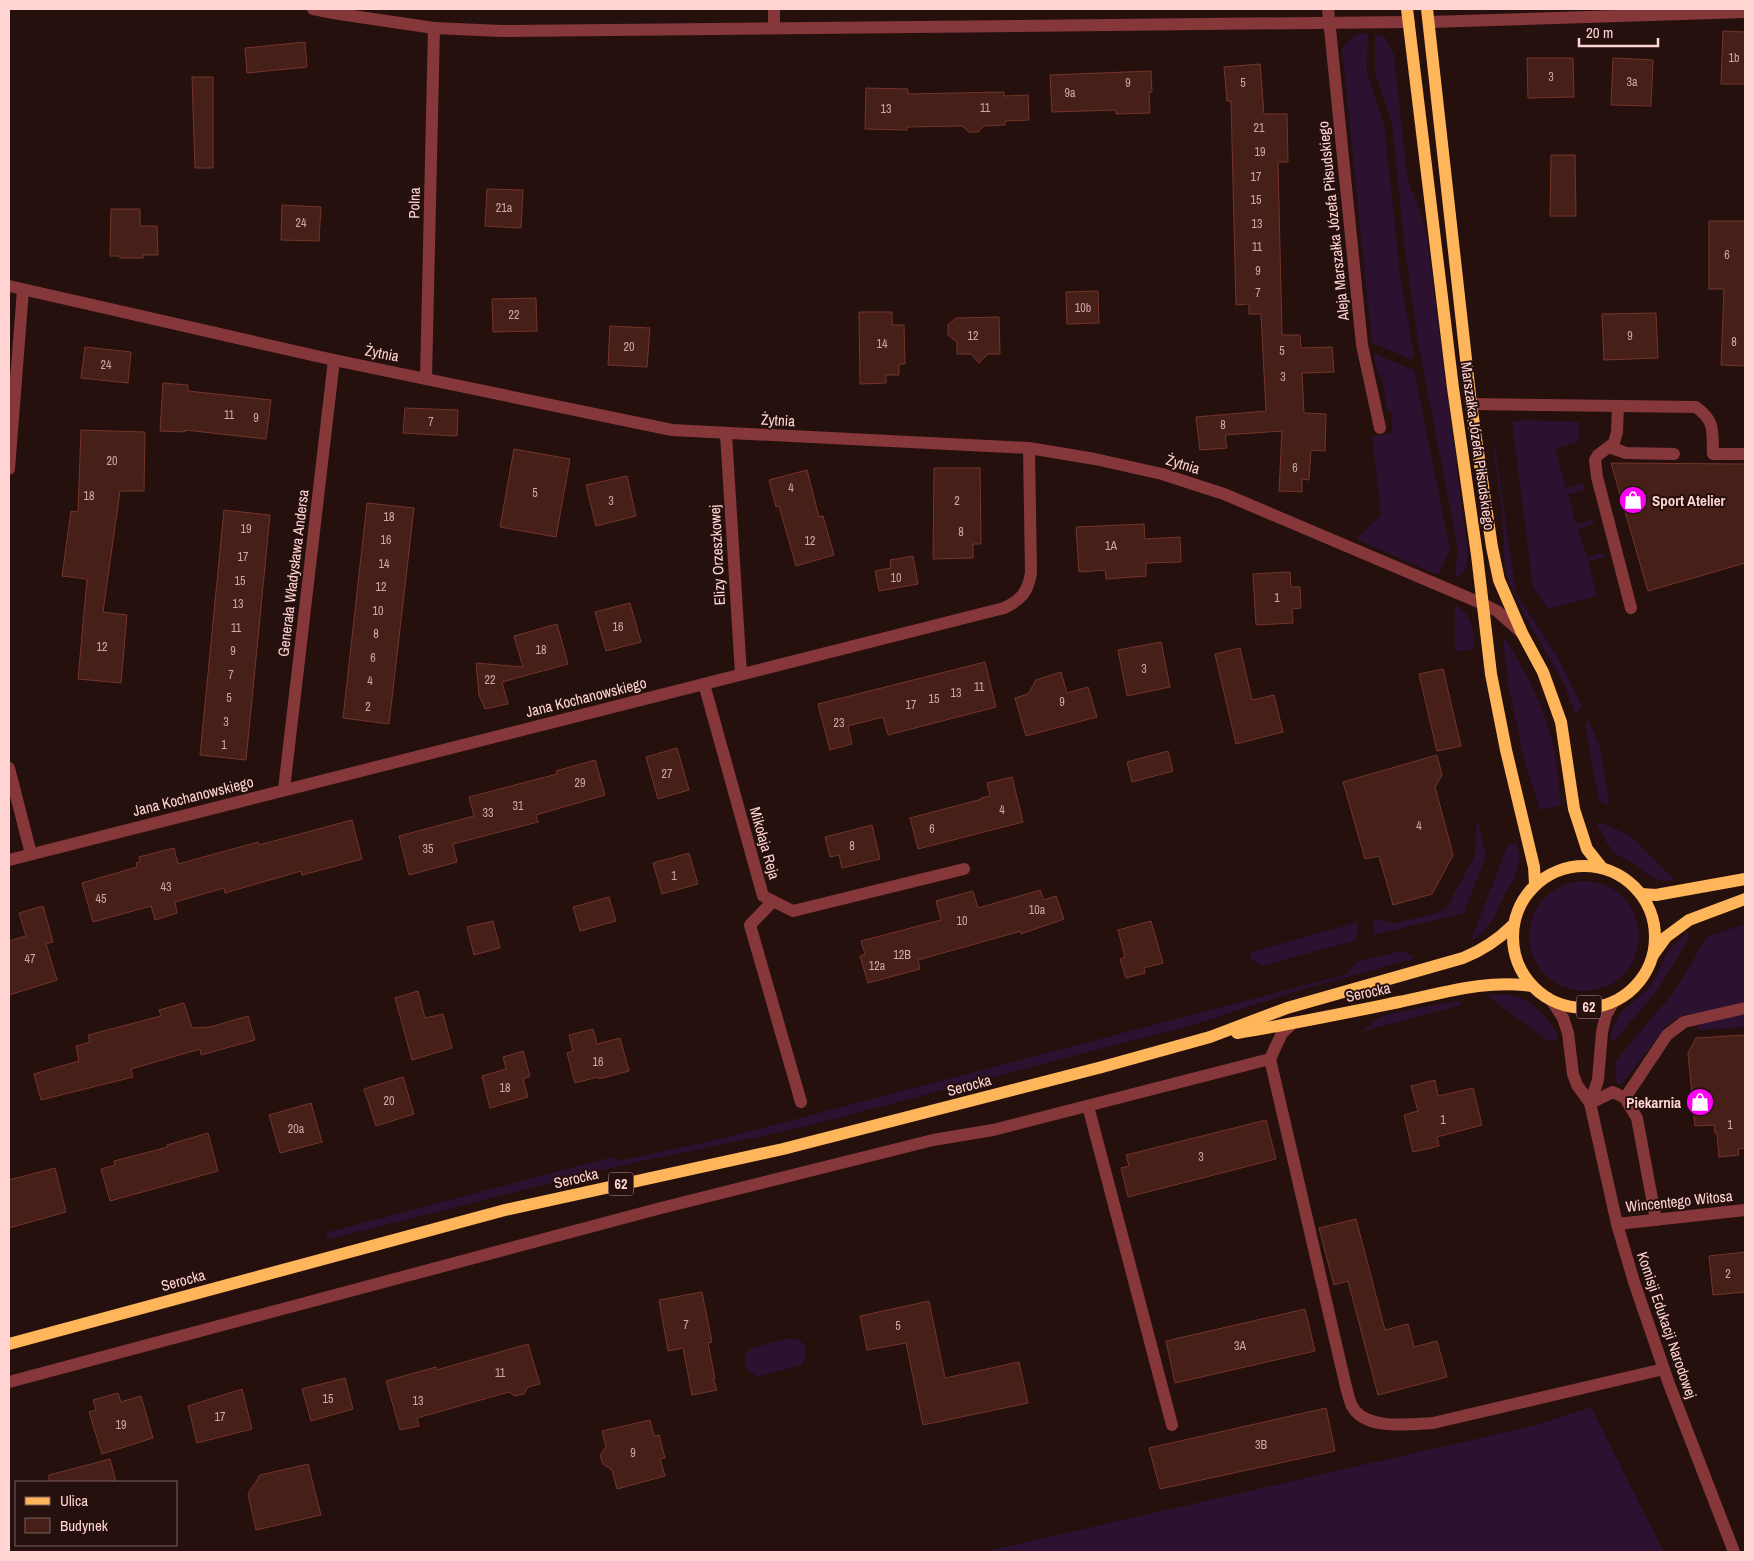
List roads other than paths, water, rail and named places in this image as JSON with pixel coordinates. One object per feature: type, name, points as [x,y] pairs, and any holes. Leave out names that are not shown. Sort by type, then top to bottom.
[{"type":"main road","name":"Marszałka Józefa Piłsudskiego","points":[[1407,9],[1453,388],[1491,674],[1506,750],[1534,866],[1535,884]]},
{"type":"main road","name":"Marszałka Józefa Piłsudskiego","points":[[1428,15],[1471,404],[1492,547],[1499,580],[1522,633],[1543,672],[1561,722],[1577,822],[1587,848],[1602,868]]},
{"type":"main road","name":"62","points":[[1652,957],[1655,936],[1652,915],[1641,894],[1624,878],[1602,868],[1578,866],[1555,871],[1535,884],[1520,903],[1513,925],[1513,947],[1519,968],[1532,986],[1552,1001],[1573,1007],[1594,1007],[1614,1002],[1630,991],[1643,976],[1652,957],[1666,937],[1689,920],[1745,898]]},
{"type":"main road","points":[[1641,894],[1665,894],[1745,878]]},
{"type":"main road","name":"Serocka","points":[[9,1344],[505,1210],[783,1149],[1210,1037],[1287,1008],[1482,951],[1500,938],[1513,925]]},
{"type":"main road","name":"Serocka","points":[[1210,1037],[1292,1024],[1468,988],[1511,983],[1532,986]]},
{"type":"street","points":[[313,9],[434,28],[502,31],[1409,22]]},
{"type":"street","points":[[774,9],[774,28]]},
{"type":"street","name":"Aleja Marszałka Józefa Piłsudskiego","points":[[1328,9],[1362,345],[1380,428]]},
{"type":"street","points":[[1428,15],[1745,12]]},
{"type":"street","name":"Polna","points":[[426,378],[434,28]]},
{"type":"street","name":"Żytnia","points":[[9,286],[334,360],[672,430],[1029,448],[1095,459],[1162,474],[1224,494],[1483,604],[1497,611],[1522,633]]},
{"type":"street","points":[[9,469],[23,290]]},
{"type":"street","name":"Generała Władysława Andersa","points":[[284,789],[334,360]]},
{"type":"street","points":[[1471,404],[1696,407],[1708,416],[1712,428],[1713,454],[1745,454]]},
{"type":"street","points":[[1618,406],[1617,432],[1614,443],[1598,455],[1595,460],[1597,476],[1631,608]]},
{"type":"street","name":"Elizy Orzeszkowej","points":[[726,434],[741,674]]},
{"type":"street","points":[[1609,447],[1626,453],[1674,454]]},
{"type":"street","name":"Jana Kochanowskiego","points":[[9,860],[1004,608],[1016,602],[1030,583],[1029,448]]},
{"type":"street","name":"Mikołaja Reja","points":[[704,684],[764,896],[793,911],[964,869]]},
{"type":"street","points":[[9,768],[31,854]]},
{"type":"street","points":[[773,901],[750,925],[801,1102]]},
{"type":"street","name":"Komisji Edukacji Narodowej","points":[[1552,1001],[1566,1026],[1572,1074],[1576,1085],[1590,1103],[1617,1224],[1634,1282],[1664,1370],[1734,1552]]},
{"type":"street","points":[[1590,1103],[1598,1080],[1602,1032],[1606,1016],[1614,1002]]},
{"type":"street","points":[[1625,1098],[1667,1035],[1684,1022],[1745,1008]]},
{"type":"street","points":[[1292,1024],[1282,1034],[1270,1059],[1346,1387],[1353,1408],[1368,1421],[1395,1426],[1434,1422],[1664,1370]]},
{"type":"street","points":[[9,1382],[661,1208],[933,1140],[994,1130],[1270,1059]]},
{"type":"street","points":[[1590,1103],[1613,1092],[1625,1098],[1637,1118],[1656,1220]]},
{"type":"street","points":[[1088,1106],[1172,1425]]},
{"type":"street","name":"Wincentego Witosa","points":[[1617,1224],[1745,1210]]},
{"type":"place","name":"Sport Atelier","points":[[1633,500]]},
{"type":"place","name":"Piekarnia","points":[[1700,1102]]}]
